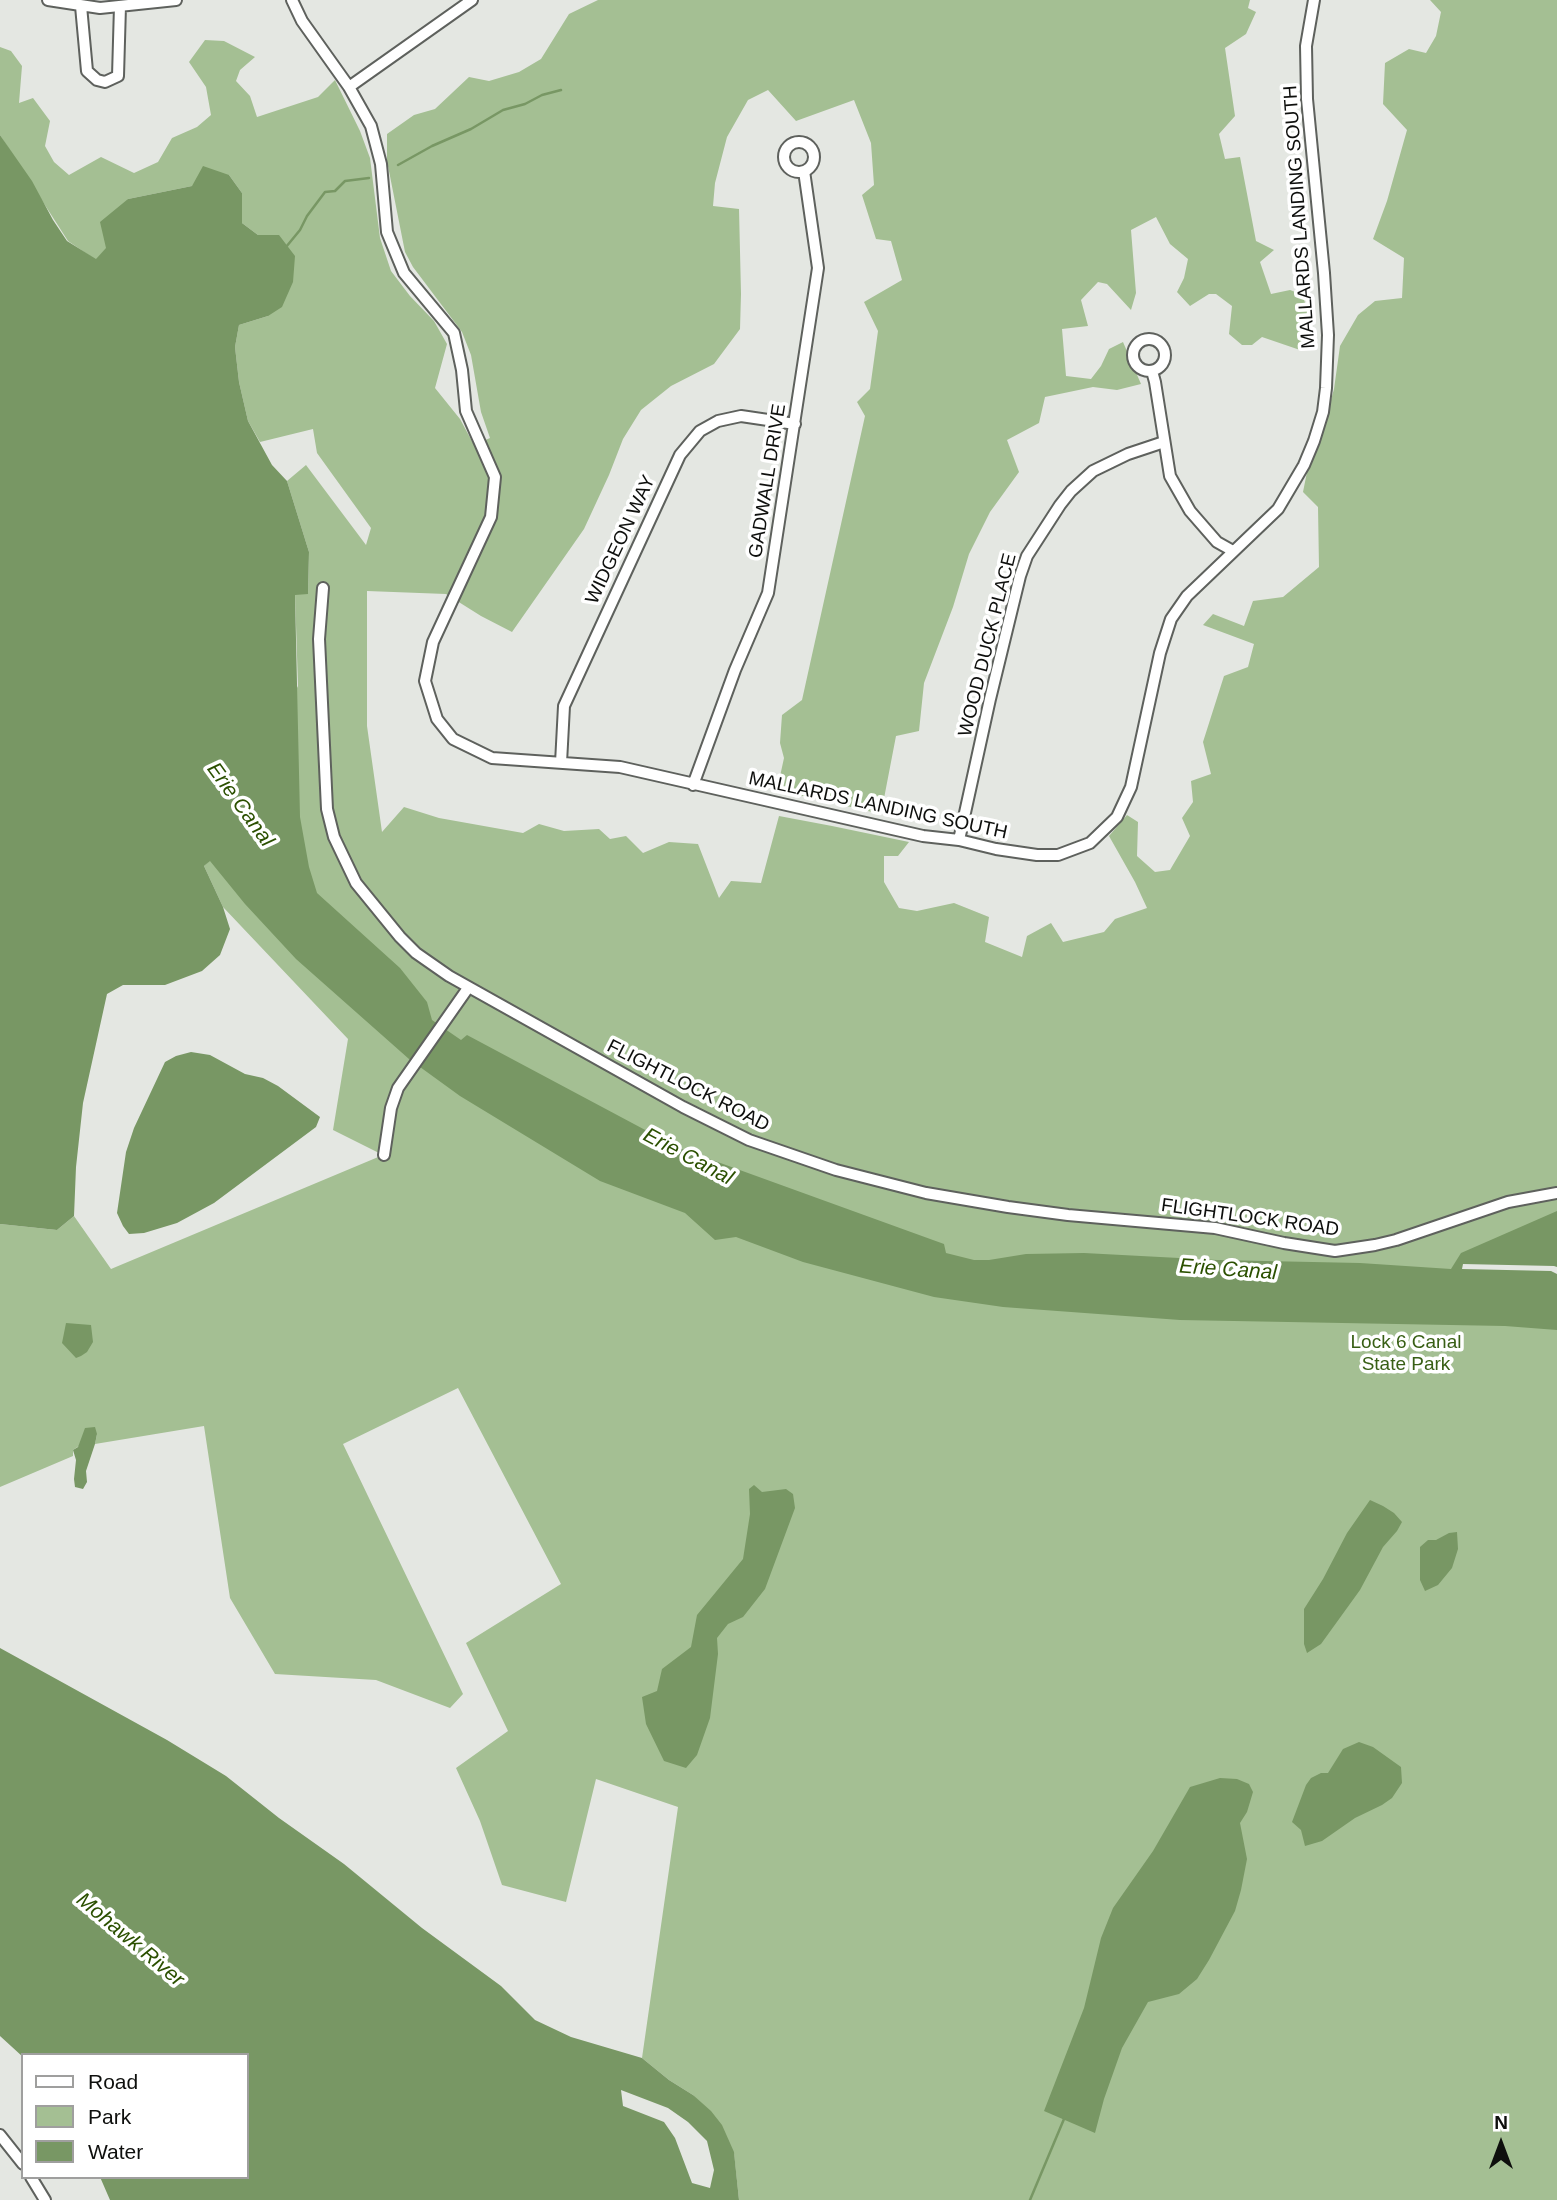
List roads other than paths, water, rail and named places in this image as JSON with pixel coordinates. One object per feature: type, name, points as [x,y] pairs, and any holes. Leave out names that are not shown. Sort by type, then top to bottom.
[{"type":"street","points":[[48,0],[81,6],[120,6],[176,0]]},
{"type":"street","name":"MALLARDS LANDING SOUTH","points":[[292,0],[312,37],[349,87],[370,126],[381,164],[387,232],[404,272],[454,333],[462,370],[466,411],[495,478],[491,517],[433,642],[425,681],[437,719],[453,739],[492,758],[620,767],[923,836],[1038,855],[1058,855],[1090,843],[1117,817],[1131,787],[1160,653],[1171,619],[1187,596],[1278,509],[1309,453],[1323,412],[1328,335],[1307,99],[1306,46],[1314,0]]},
{"type":"street","points":[[349,87],[472,0]]},
{"type":"street","points":[[81,6],[87,71],[97,80],[105,82],[118,76],[120,6]]},
{"type":"street","name":"GADWALL DRIVE","points":[[693,785],[735,670],[768,593],[818,268],[804,172]]},
{"type":"street","points":[[1152,371],[1170,476],[1190,511],[1217,542],[1233,551]]},
{"type":"street","name":"WIDGEON WAY","points":[[561,764],[564,706],[680,455],[700,431],[718,421],[741,416],[795,424]]},
{"type":"street","name":"WOOD DUCK PLACE","points":[[959,840],[990,699],[1027,556],[1060,505],[1093,471],[1128,454],[1164,442]]},
{"type":"street","name":"FLIGHTLOCK ROAD","points":[[323,588],[319,639],[327,809],[334,837],[356,883],[416,953],[468,988],[683,1107],[749,1140],[836,1170],[937,1195],[1008,1208],[1215,1228],[1335,1251],[1396,1240],[1508,1202],[1557,1194]]},
{"type":"street","points":[[384,1156],[391,1108],[398,1088],[468,988]]},
{"type":"street","points":[[0,2135],[21,2161]]},
{"type":"street","points":[[32,2179],[45,2200]]},
{"type":"water","name":"Erie Canal","points":[[0,135],[32,181],[67,241],[96,259],[106,248],[100,222],[128,199],[192,186],[203,166],[229,175],[242,193],[242,223],[258,235],[279,235],[295,256],[293,282],[282,307],[268,316],[239,325],[235,347],[239,382],[248,421],[272,465],[287,481],[309,552],[308,594],[295,595],[300,817],[309,867],[317,893],[400,968],[427,1002],[432,1020],[461,1040],[467,1035],[679,1148],[944,1244],[946,1253],[974,1260],[1026,1254],[1084,1253],[1451,1269],[1461,1253],[1557,1211],[1557,1330],[1505,1326],[1180,1320],[1003,1307],[934,1297],[803,1262],[736,1237],[715,1240],[685,1213],[600,1181],[460,1096],[409,1059],[296,959],[210,861],[204,866],[230,929],[220,955],[202,971],[165,985],[123,985],[107,994],[83,1103],[74,1216],[57,1230],[0,1224]]},
{"type":"water","points":[[191,1052],[210,1055],[245,1074],[263,1078],[320,1117],[316,1127],[214,1203],[177,1223],[144,1233],[129,1234],[117,1213],[126,1152],[134,1128],[165,1062]]},
{"type":"water","points":[[66,1323],[91,1325],[93,1342],[87,1352],[76,1358],[62,1343]]},
{"type":"water","points":[[95,1427],[97,1434],[86,1471],[87,1482],[83,1489],[75,1487],[76,1460],[73,1450],[78,1447],[85,1428]]},
{"type":"water","points":[[754,1485],[762,1492],[786,1489],[793,1494],[795,1508],[765,1589],[743,1617],[728,1624],[717,1638],[718,1654],[710,1718],[697,1755],[686,1768],[664,1761],[646,1724],[642,1697],[657,1691],[662,1669],[691,1647],[697,1615],[743,1559],[750,1514],[749,1489]]},
{"type":"water","points":[[1370,1500],[1394,1513],[1402,1522],[1383,1547],[1360,1590],[1321,1644],[1307,1653],[1304,1644],[1304,1609],[1347,1533]]},
{"type":"water","points":[[1457,1532],[1458,1549],[1452,1568],[1438,1585],[1425,1591],[1420,1580],[1420,1547],[1428,1540],[1436,1540]]},
{"type":"water","name":"Mohawk River","points":[[0,1648],[167,1740],[226,1776],[501,1986],[535,2020],[571,2037],[642,2058],[693,2095],[722,2125],[734,2152],[739,2200],[110,2200],[101,2179],[248,2179],[248,2053],[21,2053],[21,2055],[0,2036]],"holes":[[[621,2090],[668,2108],[688,2122],[707,2141],[714,2170],[710,2188],[692,2183],[675,2138],[664,2122],[623,2106]]]},
{"type":"water","points":[[1359,1742],[1373,1747],[1401,1767],[1402,1783],[1392,1798],[1382,1805],[1355,1818],[1322,1841],[1305,1846],[1301,1830],[1292,1822],[1306,1785],[1311,1778],[1328,1773],[1343,1749]]},
{"type":"water","points":[[1220,1778],[1237,1779],[1249,1784],[1253,1792],[1247,1812],[1240,1823],[1247,1859],[1235,1911],[1197,1979],[1179,1994],[1148,2002],[1122,2048],[1095,2133],[1044,2111],[1084,2008],[1101,1938],[1113,1908],[1153,1851],[1190,1787]]},
{"type":"waterway","points":[[398,165],[503,110],[561,90]]},
{"type":"waterway","points":[[286,247],[325,192],[335,191],[345,181],[369,178]]},
{"type":"waterway","points":[[1030,2200],[1064,2119]]},
{"type":"park label","name":"Lock 6 Canal State Park","points":[[1406,1354]]}]
